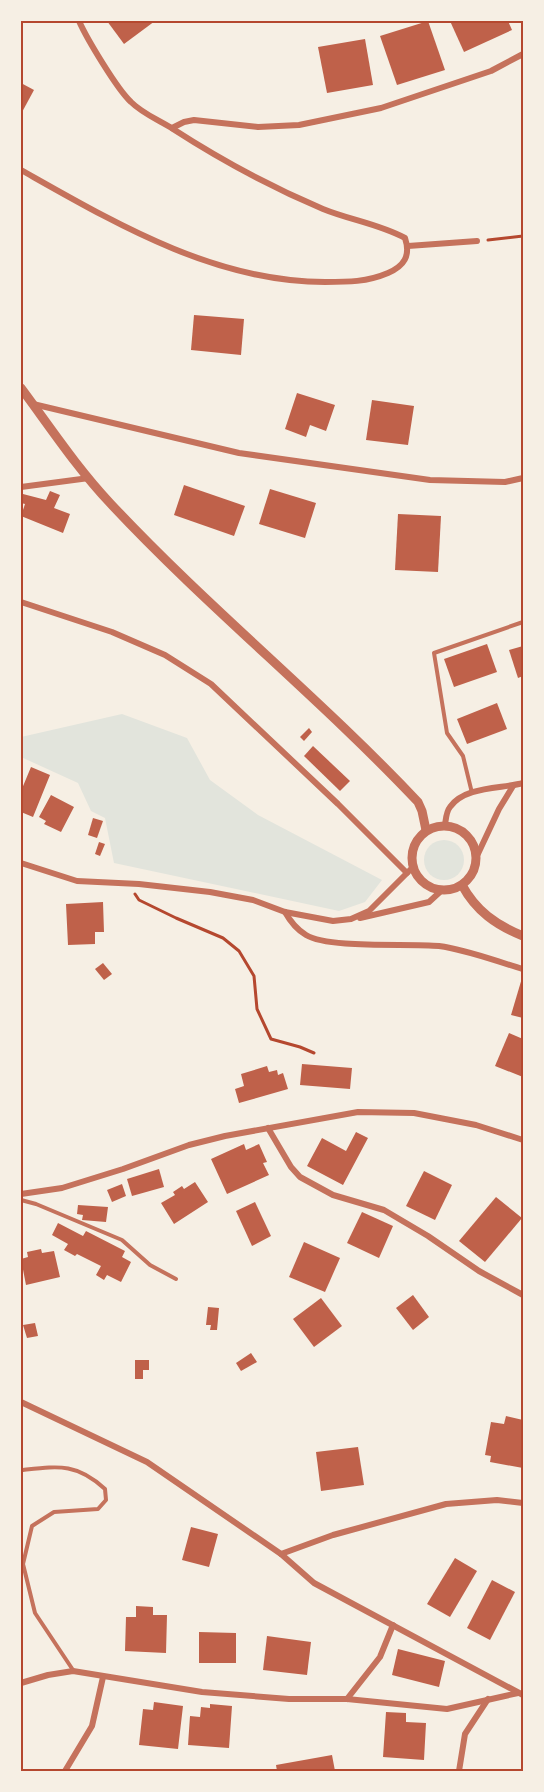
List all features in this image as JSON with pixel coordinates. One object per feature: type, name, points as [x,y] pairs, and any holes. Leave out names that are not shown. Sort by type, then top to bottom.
[{"type":"street","points":[[21,170],[143,235],[206,262],[253,275],[314,282],[368,280],[399,269],[404,263],[408,246],[405,238],[393,231],[322,208],[235,167],[144,113],[118,87],[79,21]]},
{"type":"street","points":[[172,128],[194,120],[258,128],[299,125],[381,108],[490,71],[523,54]]},
{"type":"street","points":[[408,246],[477,241]]},
{"type":"street","points":[[21,388],[66,452],[110,503],[189,584],[298,683],[411,794],[422,811],[426,830]]},
{"type":"street","points":[[32,404],[238,453],[430,480],[505,482],[523,478]]},
{"type":"street","points":[[21,487],[89,478]]},
{"type":"street","points":[[21,602],[112,632],[165,656],[211,684],[430,888],[441,891],[452,890],[462,885],[470,877],[495,817],[513,786]]},
{"type":"street","points":[[444,825],[451,805],[462,797],[523,783]]},
{"type":"street","points":[[351,920],[369,911],[393,890],[410,870],[412,850],[418,837],[426,830],[444,825],[463,832],[470,839],[476,858]]},
{"type":"street","points":[[21,863],[77,881],[127,883],[210,892],[253,900],[285,912],[333,921],[351,920],[429,902],[441,891]]},
{"type":"street","points":[[462,885],[476,906],[488,918],[502,928],[523,936]]},
{"type":"street","points":[[285,912],[292,924],[308,936],[329,941],[440,946],[523,969]]},
{"type":"street","points":[[21,1194],[62,1188],[189,1145],[358,1112],[414,1113],[476,1125],[523,1140]]},
{"type":"street","points":[[268,1128],[291,1167],[300,1177],[333,1195],[384,1210],[428,1236],[478,1271],[523,1295]]},
{"type":"street","points":[[21,1402],[147,1462],[281,1554],[314,1583],[520,1694]]},
{"type":"street","points":[[281,1554],[333,1535],[446,1504],[497,1500],[523,1503]]},
{"type":"street","points":[[347,1699],[380,1658],[393,1625]]},
{"type":"street","points":[[21,1683],[73,1671],[202,1692],[288,1699],[347,1699],[447,1709],[520,1694]]},
{"type":"street","points":[[66,1771],[92,1726],[103,1677]]},
{"type":"street","points":[[459,1771],[465,1734],[489,1699]]},
{"type":"lane","points":[[472,793],[463,756],[447,733],[434,653],[523,622]]},
{"type":"lane","points":[[21,1200],[36,1204],[122,1240],[150,1265],[176,1279]]},
{"type":"lane","points":[[23,1470],[52,1467],[72,1468],[91,1476],[105,1489],[106,1500],[98,1509],[54,1512],[32,1526],[23,1564],[35,1612],[73,1671]]},
{"type":"path","points":[[477,241],[523,236]]},
{"type":"path","points":[[127,883],[139,900],[223,938],[239,951],[254,976],[257,1009],[271,1039],[314,1053]]},
{"type":"shaded area","points":[[122,714],[187,738],[210,780],[258,815],[382,880],[365,902],[339,911],[114,863],[105,818],[91,811],[78,783],[21,757],[21,737]]},
{"type":"shaded area","points":[[444,840],[458,846],[464,860],[458,874],[444,880],[430,874],[424,860],[430,846]]},
{"type":"building","points":[[107,21],[155,21],[124,44]]},
{"type":"building","points":[[428,21],[445,70],[397,85],[380,36]]},
{"type":"building","points":[[450,21],[508,21],[512,30],[464,52]]},
{"type":"building","points":[[365,39],[373,85],[327,93],[318,47]]},
{"type":"building","points":[[21,83],[34,90],[21,114]]},
{"type":"building","points":[[194,315],[244,319],[241,355],[191,350]]},
{"type":"building","points":[[297,393],[335,405],[326,431],[310,425],[306,437],[285,429]]},
{"type":"building","points":[[372,400],[414,406],[408,445],[366,440]]},
{"type":"building","points":[[184,485],[245,506],[234,536],[174,515]]},
{"type":"building","points":[[270,489],[316,503],[305,538],[259,524]]},
{"type":"building","points":[[50,491],[60,495],[54,508],[70,514],[63,533],[21,516],[25,504],[21,503],[23,494],[46,500]]},
{"type":"building","points":[[398,514],[441,516],[438,572],[395,570]]},
{"type":"building","points":[[487,644],[497,672],[454,687],[444,659]]},
{"type":"building","points":[[523,646],[523,676],[518,678],[509,650]]},
{"type":"building","points":[[497,703],[507,729],[467,744],[457,719]]},
{"type":"building","points":[[309,728],[312,732],[304,741],[300,737]]},
{"type":"building","points":[[313,746],[350,781],[340,791],[304,756]]},
{"type":"building","points":[[31,767],[50,775],[33,817],[21,812],[23,795],[21,791]]},
{"type":"building","points":[[51,795],[74,807],[61,832],[44,824],[46,821],[39,817]]},
{"type":"building","points":[[93,818],[103,821],[97,838],[88,835]]},
{"type":"building","points":[[99,842],[105,844],[100,856],[95,854]]},
{"type":"building","points":[[103,902],[104,932],[95,932],[95,944],[68,945],[66,904]]},
{"type":"building","points":[[103,963],[112,974],[104,980],[95,969]]},
{"type":"building","points":[[523,978],[523,1018],[511,1015]]},
{"type":"building","points":[[509,1033],[523,1039],[523,1077],[495,1066]]},
{"type":"building","points":[[302,1064],[352,1068],[350,1089],[300,1085]]},
{"type":"building","points":[[267,1066],[269,1072],[277,1070],[278,1075],[283,1073],[288,1089],[239,1103],[235,1089],[244,1086],[241,1074]]},
{"type":"building","points":[[356,1132],[368,1138],[343,1185],[307,1166],[322,1138],[346,1151]]},
{"type":"building","points":[[244,1144],[246,1150],[259,1144],[267,1162],[263,1163],[269,1175],[227,1194],[211,1159]]},
{"type":"building","points":[[159,1169],[164,1187],[132,1196],[127,1179]]},
{"type":"building","points":[[424,1171],[452,1185],[435,1220],[406,1206]]},
{"type":"building","points":[[195,1182],[208,1202],[174,1224],[161,1203],[175,1195],[173,1192],[182,1186],[184,1189]]},
{"type":"building","points":[[122,1184],[126,1196],[112,1202],[107,1190]]},
{"type":"building","points":[[496,1197],[522,1218],[485,1262],[459,1241]]},
{"type":"building","points":[[255,1202],[271,1236],[252,1246],[236,1211]]},
{"type":"building","points":[[78,1205],[108,1207],[106,1222],[82,1220],[83,1215],[77,1214]]},
{"type":"building","points":[[362,1212],[393,1226],[379,1258],[347,1243]]},
{"type":"building","points":[[58,1223],[83,1236],[86,1231],[125,1251],[122,1257],[131,1262],[121,1282],[107,1275],[104,1280],[96,1275],[101,1266],[64,1250],[68,1244],[52,1235]]},
{"type":"building","points":[[304,1242],[340,1258],[325,1292],[289,1277]]},
{"type":"building","points":[[41,1249],[42,1253],[54,1251],[60,1277],[26,1285],[21,1259],[28,1257],[27,1252]]},
{"type":"building","points":[[413,1295],[429,1317],[413,1330],[396,1308]]},
{"type":"building","points":[[321,1298],[342,1326],[314,1347],[293,1319]]},
{"type":"building","points":[[208,1307],[219,1308],[217,1330],[210,1330],[211,1325],[206,1325]]},
{"type":"building","points":[[35,1323],[38,1336],[27,1338],[23,1325]]},
{"type":"building","points":[[251,1353],[257,1362],[241,1371],[236,1363]]},
{"type":"building","points":[[135,1360],[149,1360],[149,1370],[143,1370],[143,1379],[135,1379]]},
{"type":"building","points":[[506,1416],[523,1420],[523,1468],[490,1462],[491,1456],[485,1455],[491,1422],[504,1424]]},
{"type":"building","points":[[358,1447],[364,1485],[321,1491],[316,1452]]},
{"type":"building","points":[[191,1527],[218,1534],[209,1567],[182,1560]]},
{"type":"building","points":[[455,1558],[477,1571],[450,1617],[427,1604]]},
{"type":"building","points":[[492,1580],[515,1592],[490,1640],[467,1628]]},
{"type":"building","points":[[136,1606],[153,1607],[153,1615],[167,1615],[166,1653],[125,1651],[126,1617],[136,1617]]},
{"type":"building","points":[[199,1632],[236,1633],[236,1663],[199,1663]]},
{"type":"building","points":[[267,1636],[311,1642],[307,1675],[263,1670]]},
{"type":"building","points":[[398,1649],[445,1661],[439,1687],[392,1675]]},
{"type":"building","points":[[154,1702],[183,1706],[178,1749],[139,1745],[143,1709],[153,1710]]},
{"type":"building","points":[[210,1704],[232,1706],[229,1748],[188,1745],[190,1716],[200,1717],[201,1707],[210,1708]]},
{"type":"building","points":[[386,1712],[406,1713],[406,1722],[426,1723],[424,1760],[383,1757]]},
{"type":"building","points":[[332,1755],[335,1771],[277,1771],[276,1765]]}]
